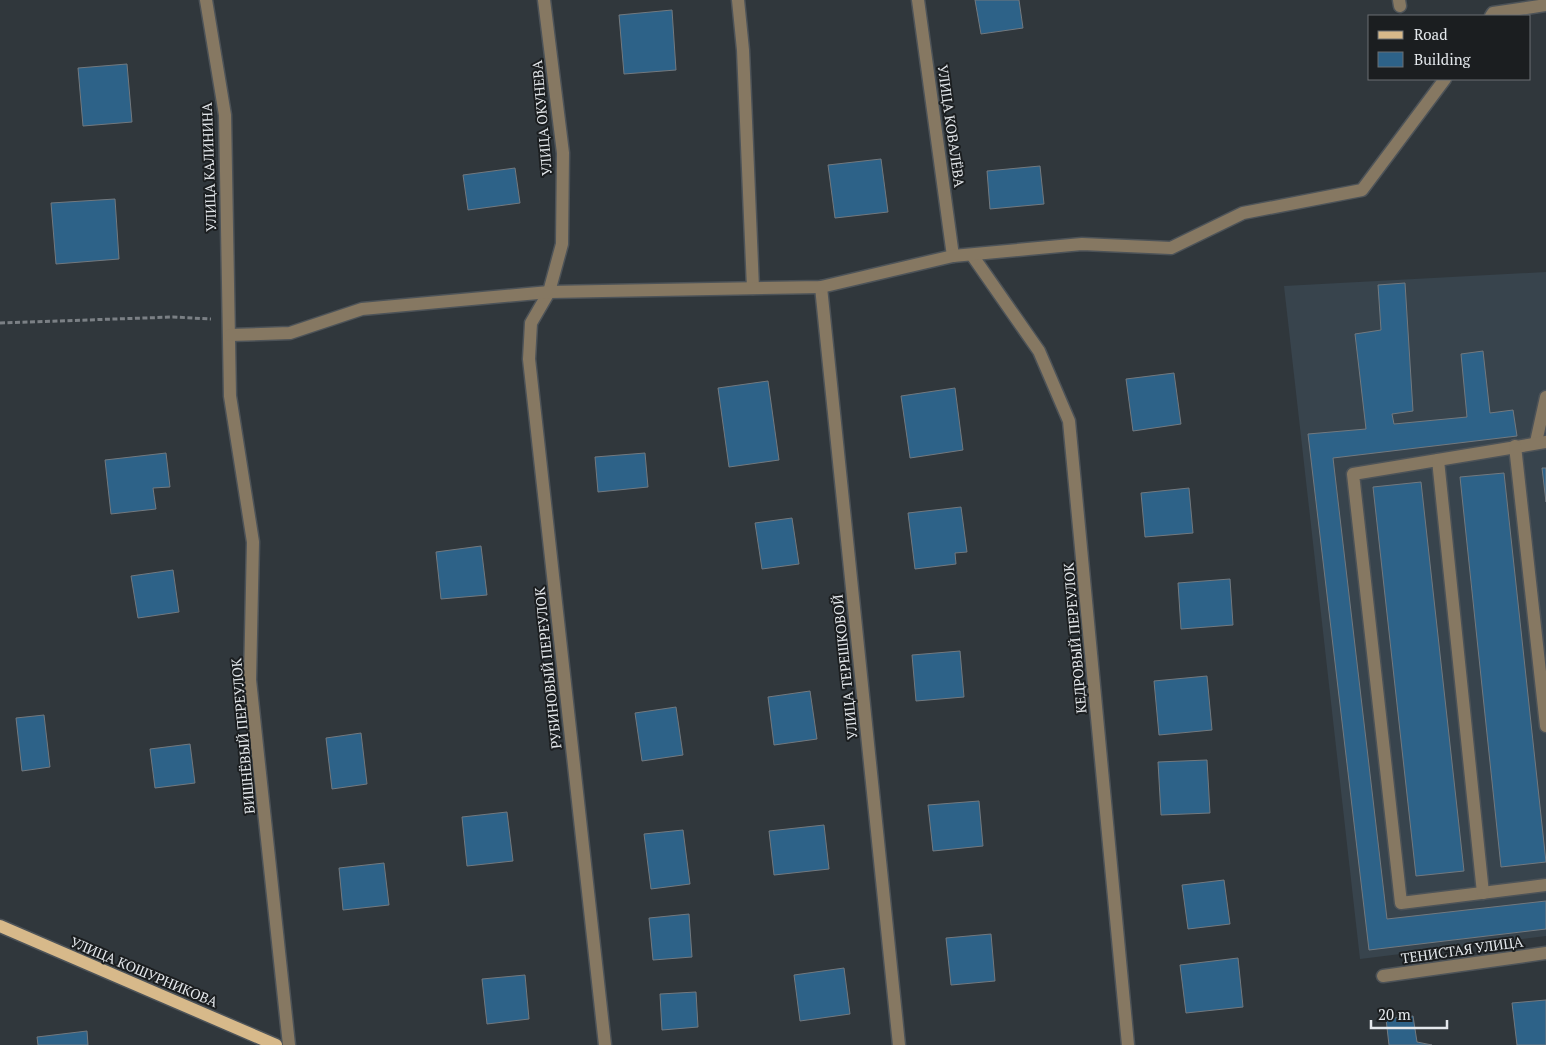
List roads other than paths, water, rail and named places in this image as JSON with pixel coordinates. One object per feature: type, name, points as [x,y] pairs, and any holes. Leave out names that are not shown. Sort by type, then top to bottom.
[{"type":"main road","name":"УЛИЦА КОШУРНИКОВА","points":[[0,926],[276,1045]]},
{"type":"street","name":"УЛИЦА КАЛИНИНА","points":[[206,0],[225,115],[230,335]]},
{"type":"street","name":"УЛИЦА ОКУНЕВА","points":[[544,0],[563,153],[562,244],[549,292]]},
{"type":"street","points":[[738,0],[753,288]]},
{"type":"street","name":"УЛИЦА КОВАЛЁВА","points":[[918,0],[953,256]]},
{"type":"street","points":[[1492,15],[1493,13],[1546,5]]},
{"type":"street","points":[[230,335],[290,333],[362,309],[549,292],[821,287],[953,256],[1082,244],[1171,248],[1243,213],[1362,190],[1443,80]]},
{"type":"street","name":"КЕДРОВЫЙ ПЕРЕУЛОК","points":[[972,255],[1039,351],[1069,421],[1128,1045]]},
{"type":"street","name":"УЛИЦА ТЕРЕШКОВОЙ","points":[[821,287],[899,1045]]},
{"type":"street","name":"РУБИНОВЫЙ ПЕРЕУЛОК","points":[[549,292],[531,323],[529,359],[605,1045]]},
{"type":"street","name":"ВИШНЁВЫЙ ПЕРЕУЛОК","points":[[230,335],[230,396],[252,542],[250,680],[289,1045]]},
{"type":"street","points":[[1546,397],[1541,442],[1353,474],[1401,903],[1546,885]]},
{"type":"street","points":[[1515,446],[1546,726]]},
{"type":"street","points":[[1438,460],[1483,893]]},
{"type":"street","name":"ТЕНИСТАЯ УЛИЦА","points":[[1382,976],[1546,954]]}]
